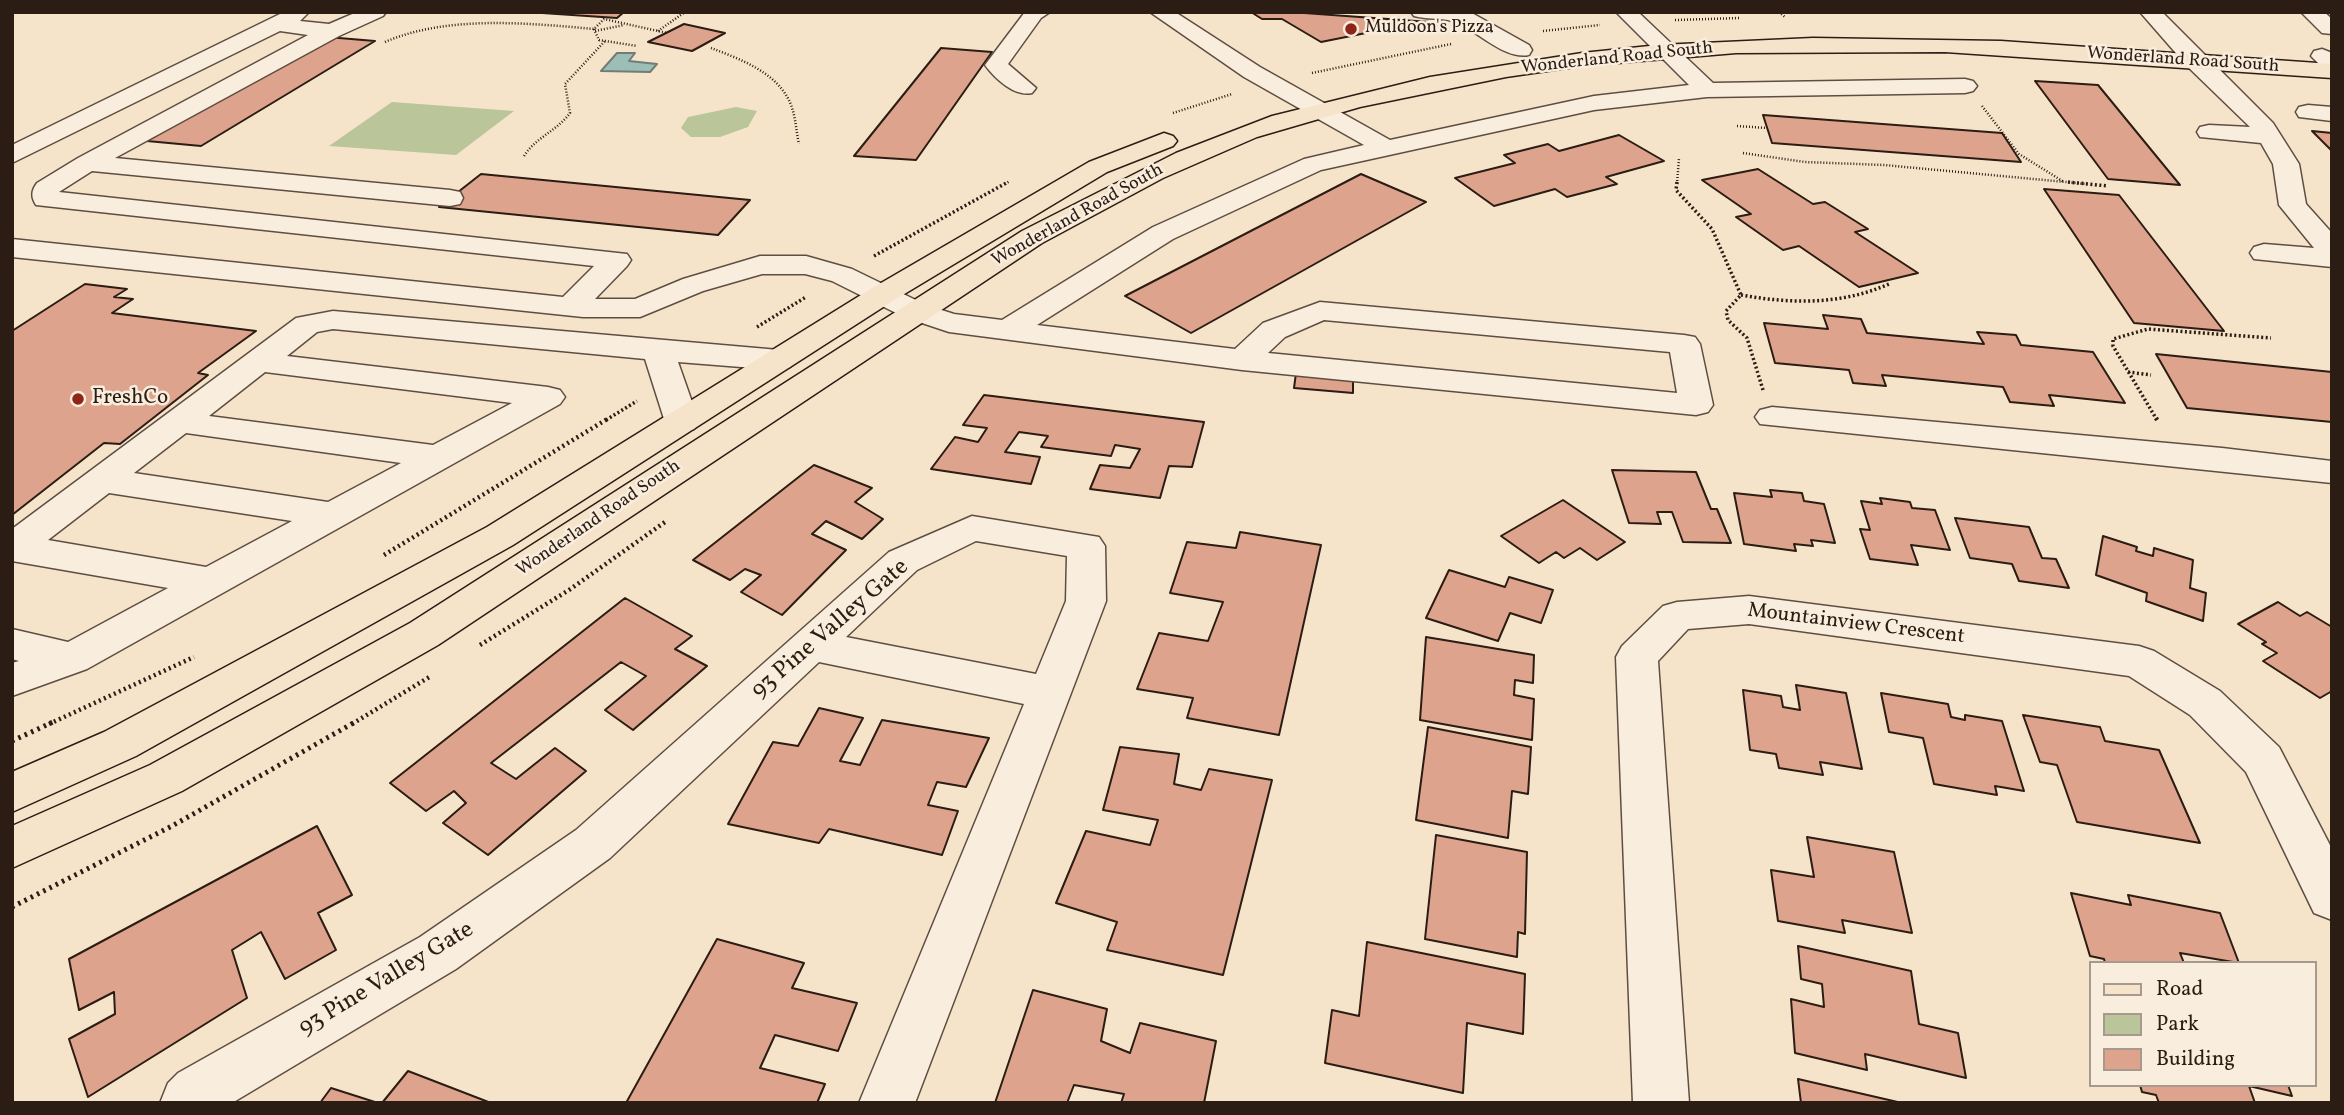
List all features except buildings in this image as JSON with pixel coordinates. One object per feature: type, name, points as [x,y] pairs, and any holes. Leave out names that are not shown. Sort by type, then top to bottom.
[{"type":"main road","name":"Wonderland Road South","points":[[12,793],[120,744],[500,536],[880,296],[1098,167],[1194,129],[1377,75],[1521,50],[1638,23],[1742,30],[1876,29],[2188,54],[2329,62]]},
{"type":"main road","name":"Wonderland Road South","points":[[12,848],[166,778],[424,634],[1032,237],[1132,182],[1225,141],[1279,122],[1308,94],[1403,91],[1493,73],[1670,52],[1760,45],[1891,44],[2188,54]]},
{"type":"street","points":[[12,155],[300,12]]},
{"type":"street","points":[[376,12],[331,31],[87,163],[46,189],[46,199],[617,260],[570,307]]},
{"type":"street","points":[[1024,88],[996,65],[1034,14],[1040,12]]},
{"type":"street","points":[[1164,15],[1196,12]]},
{"type":"street","points":[[1420,12],[1460,15],[1521,50]]},
{"type":"street","points":[[2150,12],[2188,54],[2213,75],[2264,128],[2286,164],[2293,205],[2332,251]]},
{"type":"street","points":[[2311,12],[2331,28]]},
{"type":"street","points":[[1164,15],[1308,94],[1387,148]]},
{"type":"street","points":[[1638,23],[1707,90]]},
{"type":"street","points":[[276,24],[331,31]]},
{"type":"street","points":[[1006,331],[1163,233],[1313,164],[1594,103],[1707,90],[1971,93]]},
{"type":"street","points":[[124,101],[190,107]]},
{"type":"street","points":[[2209,132],[2269,136]]},
{"type":"street","points":[[87,163],[454,203],[417,240],[362,284]]},
{"type":"street","points":[[12,248],[570,307],[640,309],[694,285],[760,265],[806,265],[842,275],[880,296],[949,323],[1242,360],[1696,405],[1684,344],[1320,311],[1274,330],[1242,360]]},
{"type":"street","points":[[2264,253],[2332,258]]},
{"type":"street","points":[[13,548],[307,325],[333,320],[779,360]]},
{"type":"street","points":[[658,351],[682,422]]},
{"type":"street","points":[[12,680],[72,658],[548,397],[258,362]]},
{"type":"street","points":[[1772,417],[2332,472]]},
{"type":"street","points":[[179,422],[439,457]]},
{"type":"street","points":[[102,480],[333,515]]},
{"type":"street","name":"93 Pine Valley Gate","points":[[188,1103],[198,1092],[438,953],[593,844],[903,561],[972,528],[1086,545],[1086,601],[887,1103]]},
{"type":"street","points":[[13,548],[212,582]]},
{"type":"street","name":"Mountainview Crescent","points":[[1661,1103],[1637,657],[1677,616],[1749,610],[2139,662],[2205,703],[2263,760],[2332,898]]},
{"type":"street","points":[[12,644],[72,658]]},
{"type":"street","points":[[811,645],[1049,693]]},
{"type":"path","points":[[658,31],[685,12]]},
{"type":"path","points":[[1779,12],[1785,17]]},
{"type":"path","points":[[594,30],[604,19],[667,33]]},
{"type":"path","points":[[385,42],[408,31],[449,23],[546,24],[594,30],[628,25]]},
{"type":"path","points":[[1308,94],[1389,55],[1497,37],[1638,23]]},
{"type":"path","points":[[594,30],[599,40],[637,46]]},
{"type":"path","points":[[524,156],[534,142],[553,133],[563,124],[570,113],[565,84],[605,41]]},
{"type":"path","points":[[711,48],[739,58],[766,74],[790,102],[799,144]]},
{"type":"path","points":[[1971,93],[2019,154],[2065,183]]},
{"type":"path","points":[[1737,126],[1767,128]]},
{"type":"path","points":[[1743,153],[1805,162],[1884,164],[2108,186]]},
{"type":"path","points":[[1679,158],[1676,190],[1712,229],[1741,295]]},
{"type":"path","points":[[1741,295],[1786,302],[1839,299],[1870,294],[1889,284]]},
{"type":"path","points":[[1741,295],[1726,311],[1728,320],[1747,338],[1772,417]]},
{"type":"path","points":[[2180,456],[2113,346],[2113,339],[2129,332],[2148,329],[2271,338]]},
{"type":"path","points":[[2128,372],[2151,375]]},
{"type":"path","points":[[382,556],[459,510]]},
{"type":"path","points":[[12,741],[198,655]]},
{"type":"green space","points":[[392,102],[514,111],[456,155],[329,146]]},
{"type":"green space","points":[[736,107],[757,111],[748,127],[720,137],[691,137],[681,128],[688,117]]},
{"type":"water","points":[[617,53],[635,53],[629,61],[657,64],[650,72],[601,71]]},
{"type":"place","name":"Muldoon's Pizza","points":[[1351,29]]},
{"type":"place","name":"FreshCo","points":[[78,399]]}]
